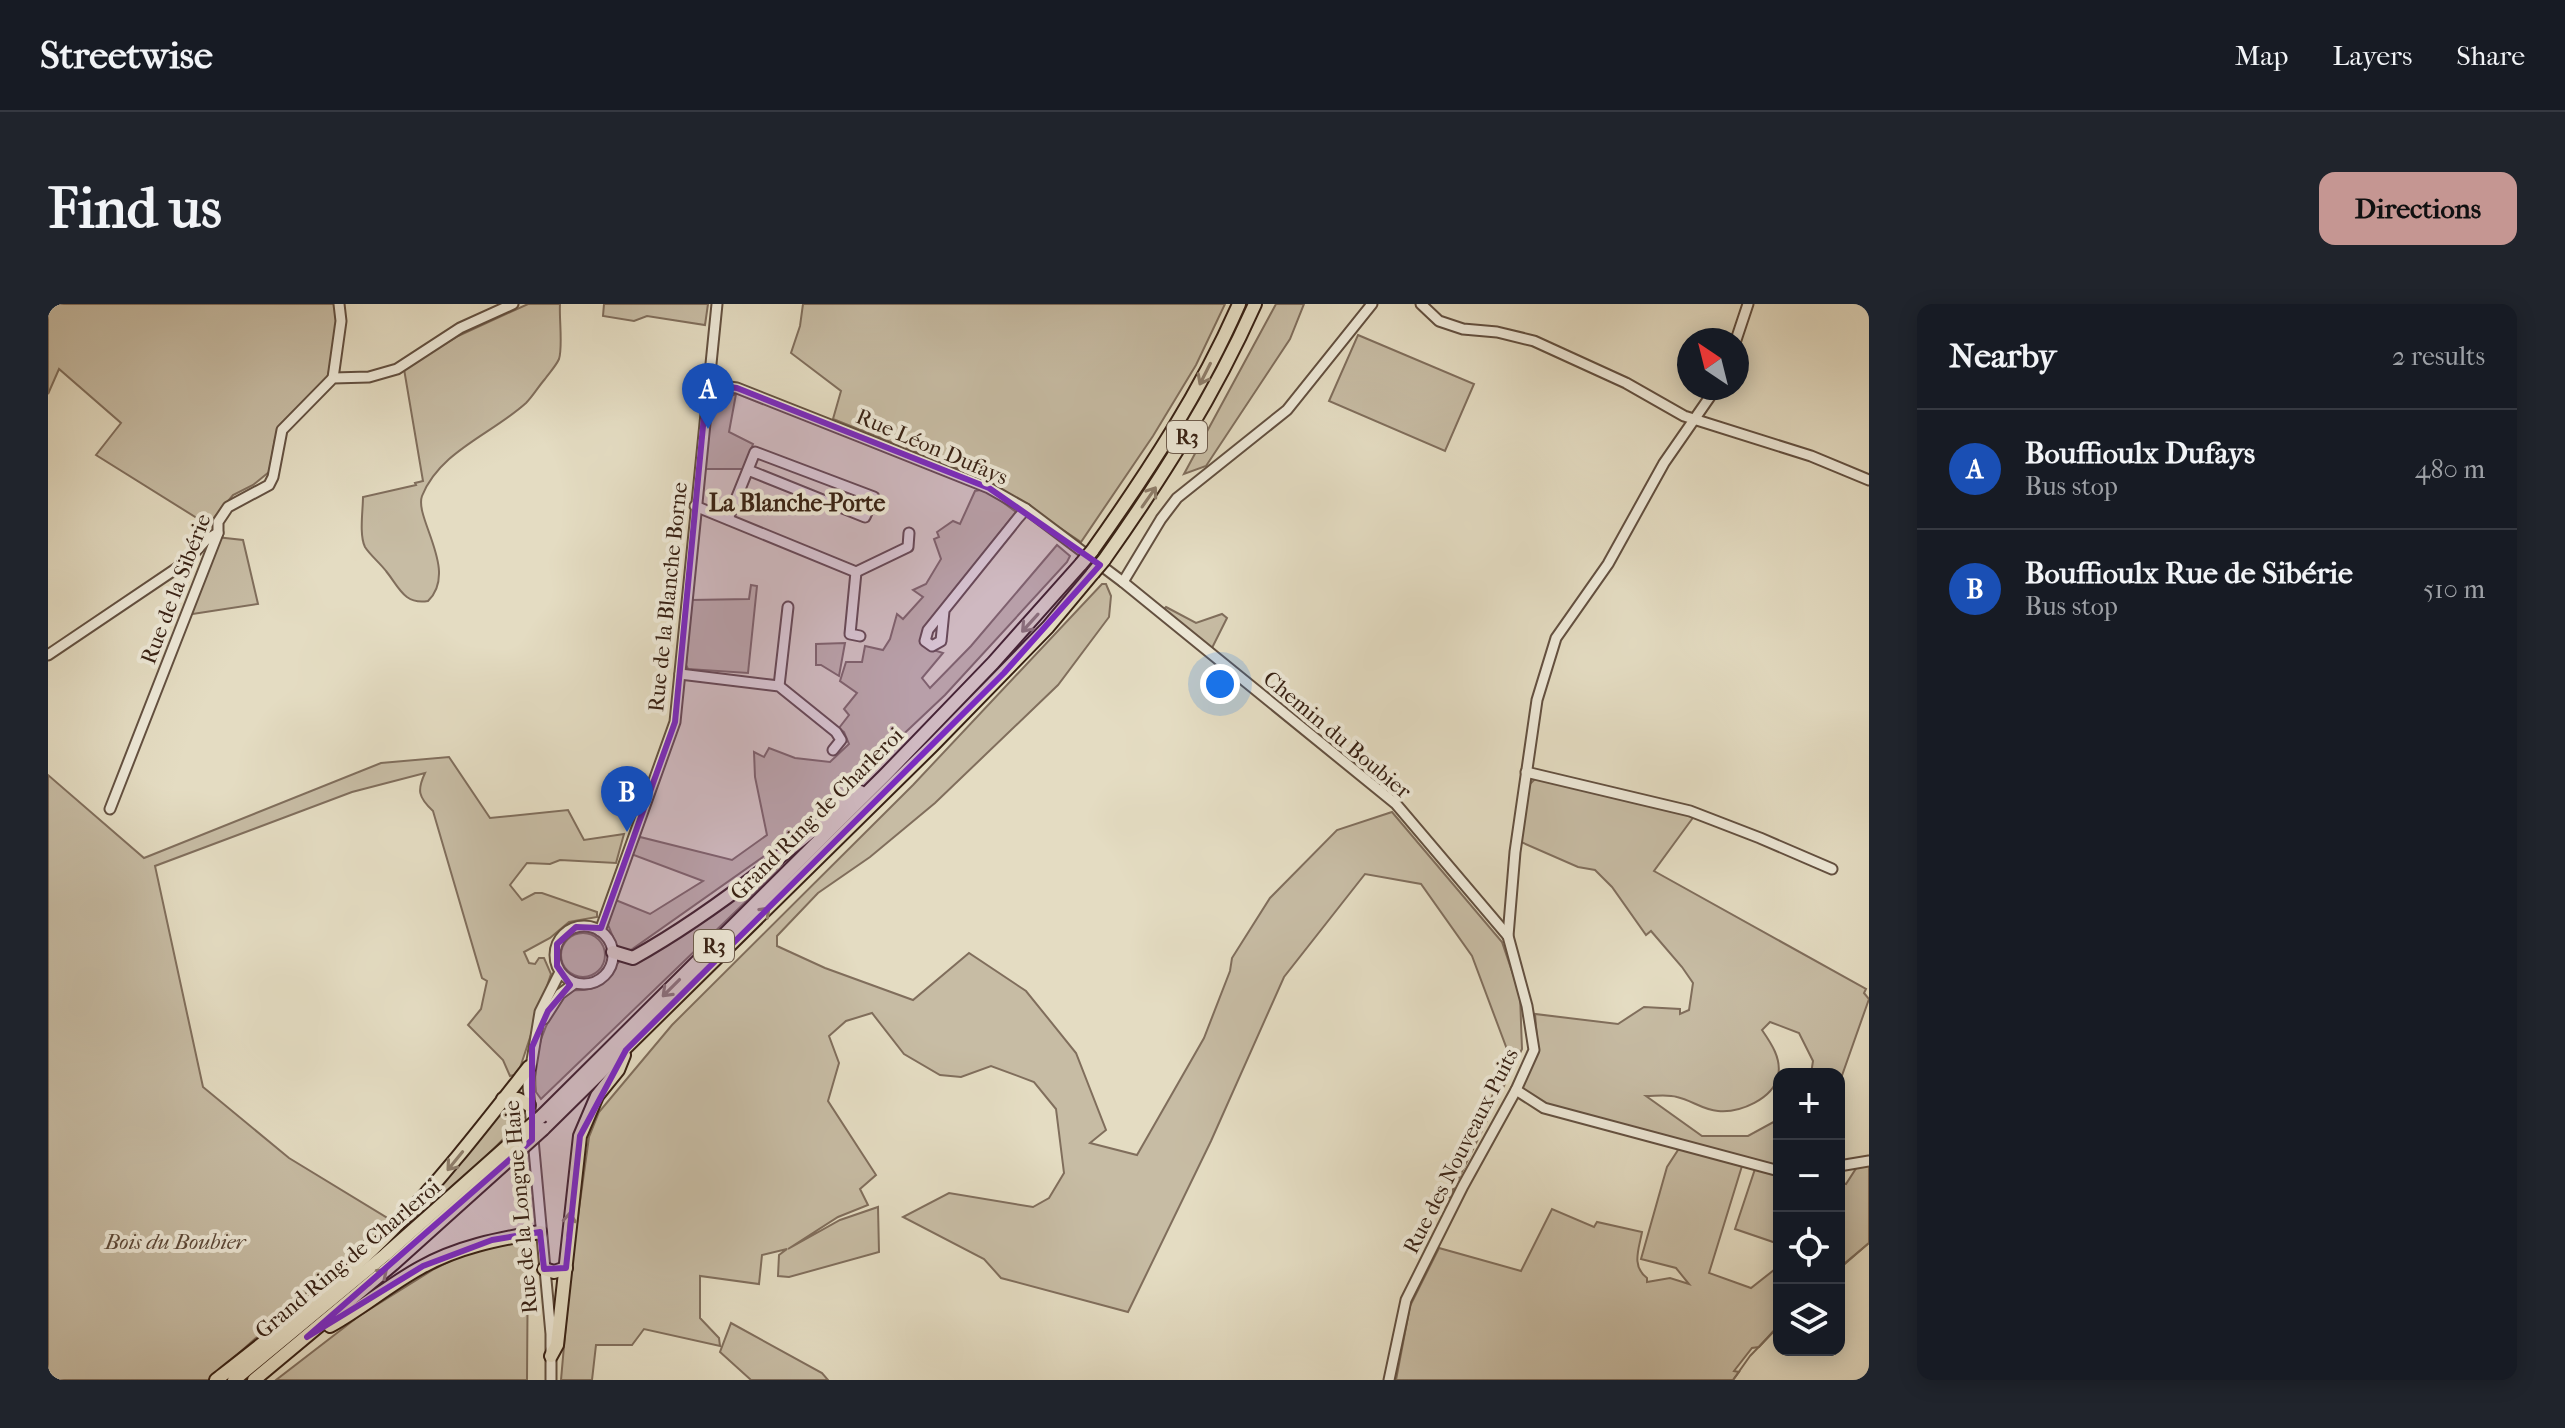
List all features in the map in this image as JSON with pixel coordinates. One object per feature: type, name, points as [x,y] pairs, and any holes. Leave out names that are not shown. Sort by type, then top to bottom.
[{"type":"highway","name":"Grand Ring de Charleroi","points":[[234,1380],[385,1255],[542,1116],[885,775],[993,663],[1092,551],[1171,435],[1201,383],[1239,304]]},
{"type":"highway","name":"Grand Ring de Charleroi","points":[[254,1380],[543,1129],[943,735],[1048,627],[1104,560],[1184,443],[1214,392],[1255,304]]},
{"type":"highway","points":[[613,952],[633,958],[672,933],[788,851],[836,809],[885,775]]},
{"type":"highway","points":[[551,1356],[557,1345],[580,1136],[587,1114],[618,1070],[626,1050]]},
{"type":"highway","points":[[216,1380],[320,1296],[391,1232],[448,1170],[529,1067]]},
{"type":"highway","points":[[503,1099],[518,1099],[529,1105]]},
{"type":"highway","points":[[307,1337],[333,1325],[396,1282],[444,1256],[492,1240],[540,1232]]},
{"type":"highway","points":[[544,1269],[554,1272],[566,1268]]},
{"type":"street","points":[[339,304],[341,321],[333,378],[369,377],[397,369],[460,328],[513,304]]},
{"type":"street","name":"Rue de la Blanche Borne","points":[[600,931],[675,722],[717,304]]},
{"type":"street","points":[[1123,582],[1177,498],[1287,410],[1372,304]]},
{"type":"street","points":[[1421,304],[1439,321],[1463,329],[1497,332],[1534,341],[1572,356],[1693,420],[1811,456],[1869,480]]},
{"type":"street","points":[[1740,328],[1748,304]]},
{"type":"street","name":"Rue de la Sibérie","points":[[110,809],[218,533],[218,522],[228,507],[269,485],[282,430],[333,378]]},
{"type":"street","name":"Rue Léon Dufays","points":[[707,384],[737,388],[989,488],[1026,509],[1123,582]]},
{"type":"street","points":[[1508,936],[1515,852],[1537,700],[1556,638],[1608,564],[1657,475],[1707,400]]},
{"type":"street","points":[[728,519],[755,452],[874,497],[865,517],[748,470]]},
{"type":"street","points":[[695,506],[856,572],[908,547],[909,533]]},
{"type":"street","points":[[944,611],[1026,509]]},
{"type":"street","points":[[48,655],[186,562],[206,540],[218,533]]},
{"type":"street","points":[[856,572],[850,634],[860,636]]},
{"type":"street","name":"Chemin du Boubier","points":[[1123,582],[1396,804],[1508,936]]},
{"type":"street","points":[[779,686],[788,607]]},
{"type":"street","points":[[680,674],[779,686],[836,732],[841,740],[833,750]]},
{"type":"street","points":[[1526,772],[1690,811],[1832,869]]},
{"type":"street","points":[[581,926],[600,931],[610,942],[613,952],[611,966],[603,978],[590,984],[575,983],[560,972],[555,954],[563,935],[581,926]]},
{"type":"street","name":"Rue des Nouveaux Puits","points":[[1389,1380],[1406,1300],[1534,1050],[1527,1006],[1508,936]]},
{"type":"street","name":"Rue de la Longue Haie","points":[[551,1380],[529,1105],[529,1067],[540,1012],[560,972]]},
{"type":"street","name":"Rue de la Longue Haie","points":[[536,1032],[560,994],[575,983]]},
{"type":"street","points":[[1516,1090],[1544,1108],[1773,1169]]},
{"type":"street","points":[[1845,1165],[1869,1161]]},
{"type":"highlighted area","points":[[707,384],[737,388],[989,488],[1100,565],[1004,673],[626,1050],[580,1136],[566,1268],[544,1269],[540,1232],[492,1240],[423,1266],[307,1337],[532,1140],[532,1047],[548,1011],[570,985],[557,966],[557,944],[576,927],[601,928],[675,722]]},
{"type":"green space","points":[[48,304],[335,304],[338,320],[328,376],[275,439],[269,472],[233,495],[208,525],[96,455],[121,423],[59,369],[48,394]]},
{"type":"green space","points":[[528,304],[560,304],[559,359],[526,403],[454,455],[430,480],[421,506],[438,560],[439,575],[436,589],[428,601],[413,600],[403,594],[367,550],[362,529],[363,497],[423,481],[404,369],[458,336]]},
{"type":"green space","points":[[604,304],[708,304],[705,325],[647,316],[634,321],[603,316]]},
{"type":"green space","points":[[803,304],[1225,304],[1196,365],[1153,436],[1081,542],[991,482],[833,419],[841,391],[791,353]]},
{"type":"green space","points":[[1276,304],[1304,304],[1290,339],[1206,466],[1184,474]]},
{"type":"green space","points":[[1358,335],[1474,384],[1445,451],[1329,401]]},
{"type":"green space","points":[[736,394],[729,432],[753,444],[744,469],[702,469],[710,408]]},
{"type":"green space","points":[[985,489],[1016,512],[925,628],[930,649],[943,653],[922,678],[930,688],[971,646],[1057,545],[1070,556],[1067,562],[945,695],[804,828],[628,952],[617,947],[608,925],[613,899],[650,914],[703,881],[631,854],[640,837],[732,860],[767,835],[755,777],[754,752],[764,757],[769,748],[795,758],[830,762],[849,744],[839,728],[849,715],[844,709],[857,693],[840,681],[846,662],[862,662],[865,646],[883,650],[890,639],[897,614],[903,619],[923,597],[913,590],[926,584],[941,559],[934,539],[939,537],[937,532],[953,521],[960,524],[975,491]]},
{"type":"green space","points":[[216,537],[243,540],[258,604],[186,615]]},
{"type":"green space","points":[[1102,584],[1106,584],[1111,596],[1109,617],[1058,685],[935,803],[870,857],[818,893],[777,936],[777,946],[825,968],[913,1000],[969,953],[1026,991],[1076,1053],[1106,1130],[1090,1143],[1137,1155],[1204,1038],[1230,971],[1232,958],[1270,898],[1337,830],[1392,812],[1502,942],[1520,995],[1522,1049],[1449,1198],[1478,1135],[1508,1052],[1472,956],[1421,884],[1365,874],[1284,977],[1211,1141],[1128,1312],[1001,1278],[984,1259],[903,1217],[949,1193],[1033,1207],[1049,1198],[1064,1173],[1056,1109],[1034,1082],[991,1066],[961,1077],[940,1075],[904,1054],[872,1013],[846,1021],[829,1036],[839,1063],[828,1101],[876,1175],[860,1189],[868,1205],[838,1217],[788,1249],[840,1220],[878,1207],[879,1252],[789,1277],[778,1276],[779,1255],[787,1249],[762,1255],[759,1284],[700,1276],[700,1318],[719,1338],[720,1346],[644,1329],[632,1345],[596,1345],[592,1380],[561,1380],[571,1266],[589,1137],[599,1112],[672,1025],[913,785]]},
{"type":"green space","points":[[751,585],[757,586],[748,673],[688,669],[691,600],[749,599]]},
{"type":"green space","points":[[1166,607],[1196,623],[1222,614],[1227,618],[1211,650],[1162,611]]},
{"type":"green space","points":[[845,643],[839,676],[816,665],[816,644]]},
{"type":"green space","name":"Bois du Boubier","points":[[449,757],[490,818],[568,810],[584,840],[624,834],[616,863],[560,860],[550,864],[527,863],[510,885],[522,900],[542,893],[597,912],[597,917],[569,922],[550,938],[524,952],[529,963],[535,964],[539,958],[544,958],[551,974],[518,1074],[510,1076],[503,1060],[468,1025],[481,1009],[487,981],[482,978],[433,811],[420,793],[425,773],[352,792],[155,866],[203,1087],[289,1158],[389,1219],[209,1380],[48,1380],[48,775],[144,858],[381,763]]},
{"type":"green space","points":[[1536,778],[1695,815],[1654,871],[1866,989],[1864,993],[1869,999],[1845,1068],[1812,1068],[1813,1061],[1799,1033],[1770,1022],[1762,1030],[1777,1057],[1779,1068],[1773,1068],[1773,1087],[1763,1098],[1736,1110],[1718,1111],[1673,1096],[1646,1096],[1702,1136],[1748,1136],[1773,1122],[1773,1167],[1544,1105],[1521,1089],[1538,1050],[1535,1014],[1618,1024],[1644,1007],[1680,1009],[1680,1014],[1689,1010],[1693,983],[1651,931],[1646,935],[1612,887],[1595,870],[1578,867],[1521,842],[1529,785]]},
{"type":"green space","points":[[782,859],[784,865],[541,1099],[536,1092],[535,1078],[538,1051],[546,1026],[568,990],[589,989],[600,984],[621,959],[631,963]]},
{"type":"green space","points":[[583,933],[599,939],[605,955],[599,971],[583,977],[567,971],[561,955],[567,939]]},
{"type":"green space","points":[[514,1103],[523,1112],[502,1140],[444,1194],[393,1234],[504,1105]]},
{"type":"green space","points":[[1680,1147],[1742,1166],[1709,1273],[1751,1288],[1773,1271],[1773,1332],[1759,1347],[1752,1348],[1734,1371],[1739,1372],[1733,1380],[1396,1380],[1410,1306],[1439,1248],[1521,1271],[1552,1209],[1594,1227],[1597,1222],[1642,1232],[1638,1263],[1647,1282],[1670,1278],[1689,1284],[1676,1268],[1641,1259],[1667,1167]]},
{"type":"green space","points":[[1869,1165],[1869,1243],[1845,1263],[1845,1184],[1857,1167]]},
{"type":"green space","points":[[1755,1169],[1773,1173],[1773,1242],[1735,1229]]},
{"type":"green space","points":[[528,1241],[527,1380],[276,1380],[359,1316],[434,1269],[484,1244]]},
{"type":"green space","points":[[731,1323],[822,1373],[828,1380],[751,1380],[720,1352]]},
{"type":"waterway","points":[[1845,1264],[1869,1243]]},
{"type":"waterway","points":[[1733,1380],[1773,1332]]},
{"type":"place","name":"Bouffioulx Dufays","points":[[708,429]]},
{"type":"place","name":"Bouffioulx Rue de Sibérie","points":[[627,832]]},
{"type":"district","name":"La Blanche-Porte","points":[[797,503]]}]
